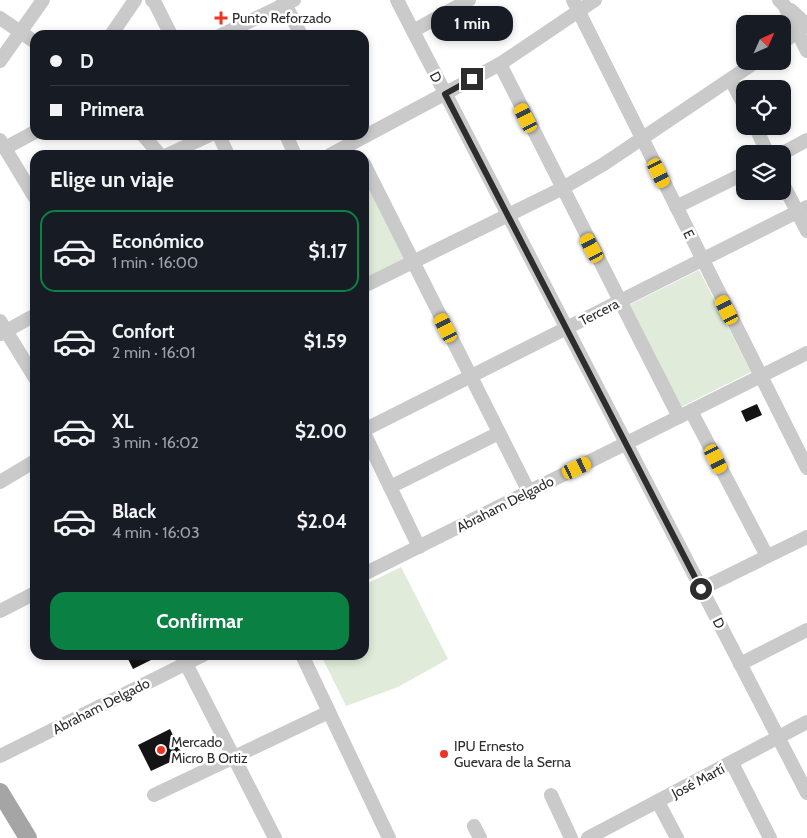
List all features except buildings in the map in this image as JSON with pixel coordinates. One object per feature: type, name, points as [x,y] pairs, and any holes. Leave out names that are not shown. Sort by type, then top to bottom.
[{"type":"main road","points":[[0,792],[28,838]]},
{"type":"street","points":[[0,61],[43,0]]},
{"type":"street","points":[[114,30],[135,0]]},
{"type":"street","points":[[152,0],[156,3],[169,30]]},
{"type":"street","name":"D","points":[[397,0],[807,793]]},
{"type":"street","points":[[413,31],[469,0]]},
{"type":"street","points":[[369,136],[500,64],[576,5],[595,0]]},
{"type":"street","points":[[235,30],[288,1],[299,30]]},
{"type":"street","points":[[782,2],[804,28],[807,51]]},
{"type":"street","name":"E","points":[[576,5],[807,468]]},
{"type":"street","points":[[0,18],[30,39]]},
{"type":"street","points":[[791,37],[804,28]]},
{"type":"street","points":[[500,64],[620,302],[767,556]]},
{"type":"street","points":[[369,284],[414,263],[561,188],[642,139],[745,70]]},
{"type":"street","points":[[731,80],[736,90]]},
{"type":"street","points":[[30,134],[2,144],[30,190]]},
{"type":"street","points":[[147,140],[156,150]]},
{"type":"street","points":[[178,150],[199,140]]},
{"type":"street","points":[[791,149],[807,140]]},
{"type":"street","points":[[341,150],[354,144]]},
{"type":"street","points":[[369,174],[529,492]]},
{"type":"street","points":[[676,207],[736,177]]},
{"type":"street","points":[[791,195],[802,210],[807,231]]},
{"type":"street","name":"Tercera","points":[[369,429],[470,376],[802,210]]},
{"type":"street","points":[[30,316],[2,329],[30,371]]},
{"type":"street","name":"Abraham Delgado","points":[[369,572],[807,353]]},
{"type":"street","points":[[390,487],[499,433]]},
{"type":"street","points":[[369,443],[419,547]]},
{"type":"street","points":[[0,482],[30,464]]},
{"type":"street","points":[[701,589],[807,537]]},
{"type":"street","points":[[0,611],[30,596]]},
{"type":"street","points":[[740,664],[807,630]]},
{"type":"street","name":"Abraham Delgado","points":[[0,756],[182,660]]},
{"type":"street","points":[[185,660],[275,838]]},
{"type":"street","points":[[304,660],[389,838]]},
{"type":"street","points":[[154,795],[329,712]]},
{"type":"street","name":"José Martí","points":[[588,838],[807,722]]},
{"type":"street","points":[[732,763],[770,838]]},
{"type":"street","points":[[550,795],[571,838]]},
{"type":"street","points":[[658,802],[677,838]]},
{"type":"green space","points":[[369,183],[407,261],[369,280]]},
{"type":"green space","points":[[699,270],[751,372],[681,407],[629,305]]},
{"type":"green space","points":[[401,567],[448,659],[398,687],[346,706],[323,660],[369,660],[369,583]]},
{"type":"place","name":"Punto Reforzado","points":[[221,18]]},
{"type":"place","name":"Mercado Micro B Ortiz","points":[[161,750]]},
{"type":"place","name":"IPU Ernesto Guevara de la Serna","points":[[444,754]]},
{"type":"route","points":[[472,79],[445,94],[701,589]]}]
